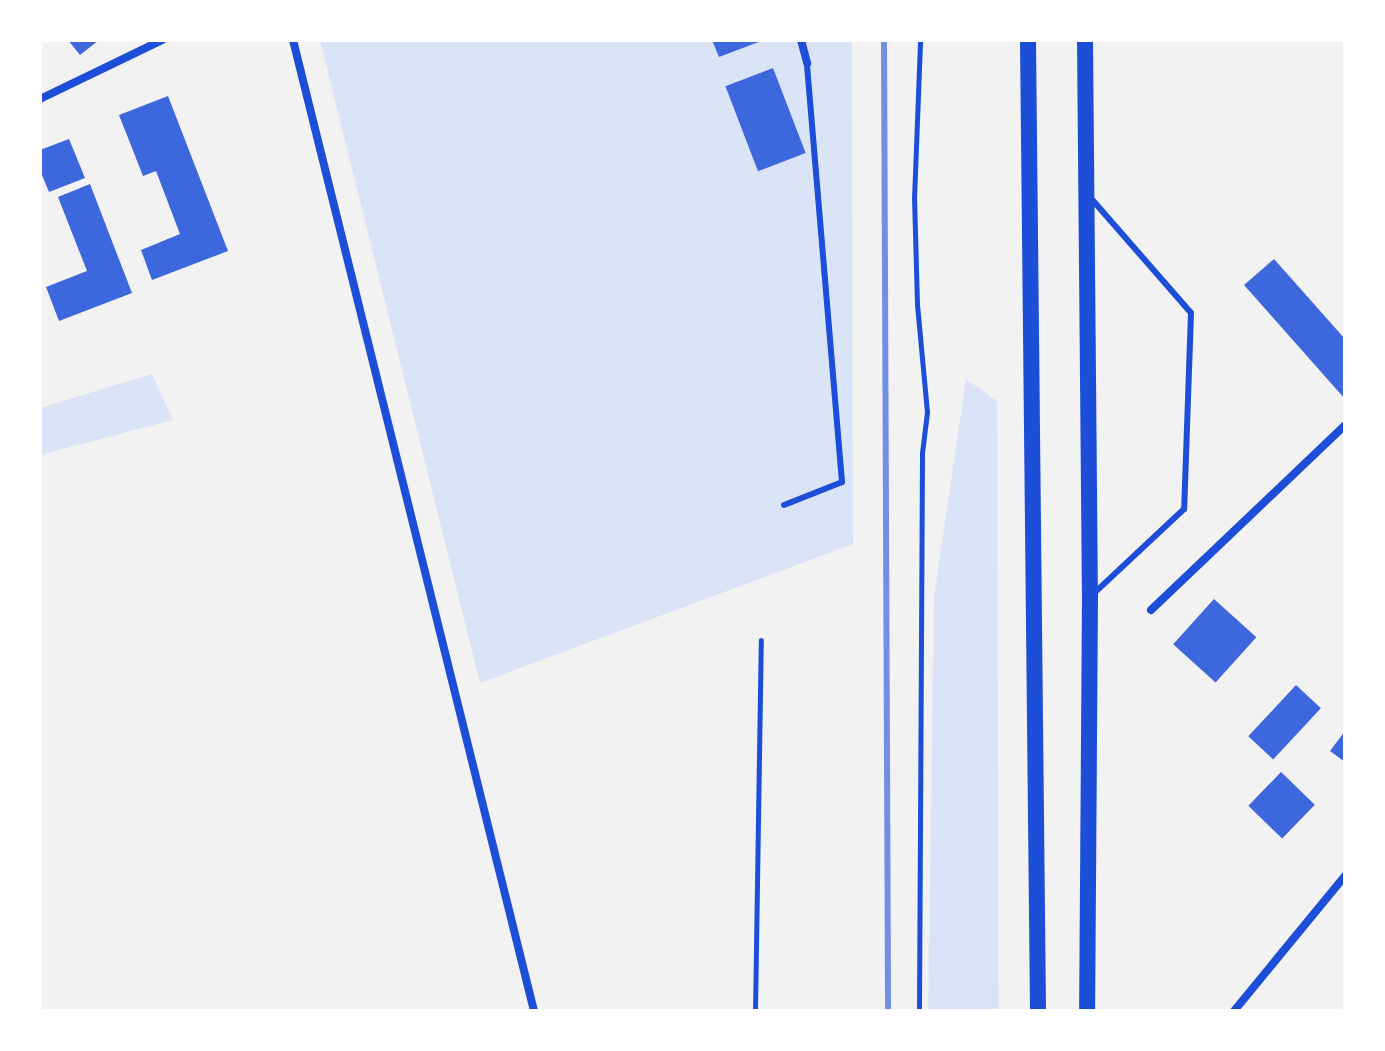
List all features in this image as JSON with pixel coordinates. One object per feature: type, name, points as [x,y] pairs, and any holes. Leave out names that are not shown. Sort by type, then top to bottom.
[{"type":"main road","points":[[1028,40],[1038,1011]]},
{"type":"main road","points":[[1085,40],[1090,597],[1087,1011]]},
{"type":"street","points":[[40,99],[162,40]]},
{"type":"street","points":[[293,40],[534,1011]]},
{"type":"street","points":[[801,40],[807,63]]},
{"type":"street","points":[[1151,610],[1345,425]]},
{"type":"street","points":[[1234,1011],[1345,876]]},
{"type":"lane","points":[[784,505],[842,482],[807,63]]},
{"type":"lane","points":[[1085,191],[1191,313],[1184,509],[1090,597]]},
{"type":"path","points":[[919,1011],[922,468],[927,412],[917,304],[914,199],[920,40]]},
{"type":"path","points":[[755,1011],[761,640]]},
{"type":"shaded area","points":[[320,40],[852,40],[853,544],[480,683]]},
{"type":"shaded area","points":[[152,374],[173,420],[40,455],[40,408]]},
{"type":"shaded area","points":[[966,379],[997,401],[999,1011],[928,1011],[934,596]]},
{"type":"building","points":[[68,40],[99,40],[80,55]]},
{"type":"building","points":[[712,40],[764,40],[719,57]]},
{"type":"building","points":[[773,68],[806,153],[758,171],[725,86]]},
{"type":"building","points":[[168,96],[228,251],[152,280],[141,250],[180,234],[156,171],[143,176],[119,115]]},
{"type":"building","points":[[69,139],[85,178],[49,192],[40,170],[40,150]]},
{"type":"building","points":[[90,184],[132,293],[59,321],[46,287],[87,271],[58,197]]},
{"type":"building","points":[[1274,259],[1345,339],[1345,399],[1244,285]]},
{"type":"building","points":[[1214,599],[1256,637],[1216,682],[1173,644]]},
{"type":"building","points":[[1296,685],[1321,708],[1273,759],[1248,736]]},
{"type":"building","points":[[1345,731],[1345,762],[1330,751]]},
{"type":"building","points":[[1281,772],[1315,805],[1282,838],[1248,806]]},
{"type":"railway","points":[[884,40],[888,1011]]}]
